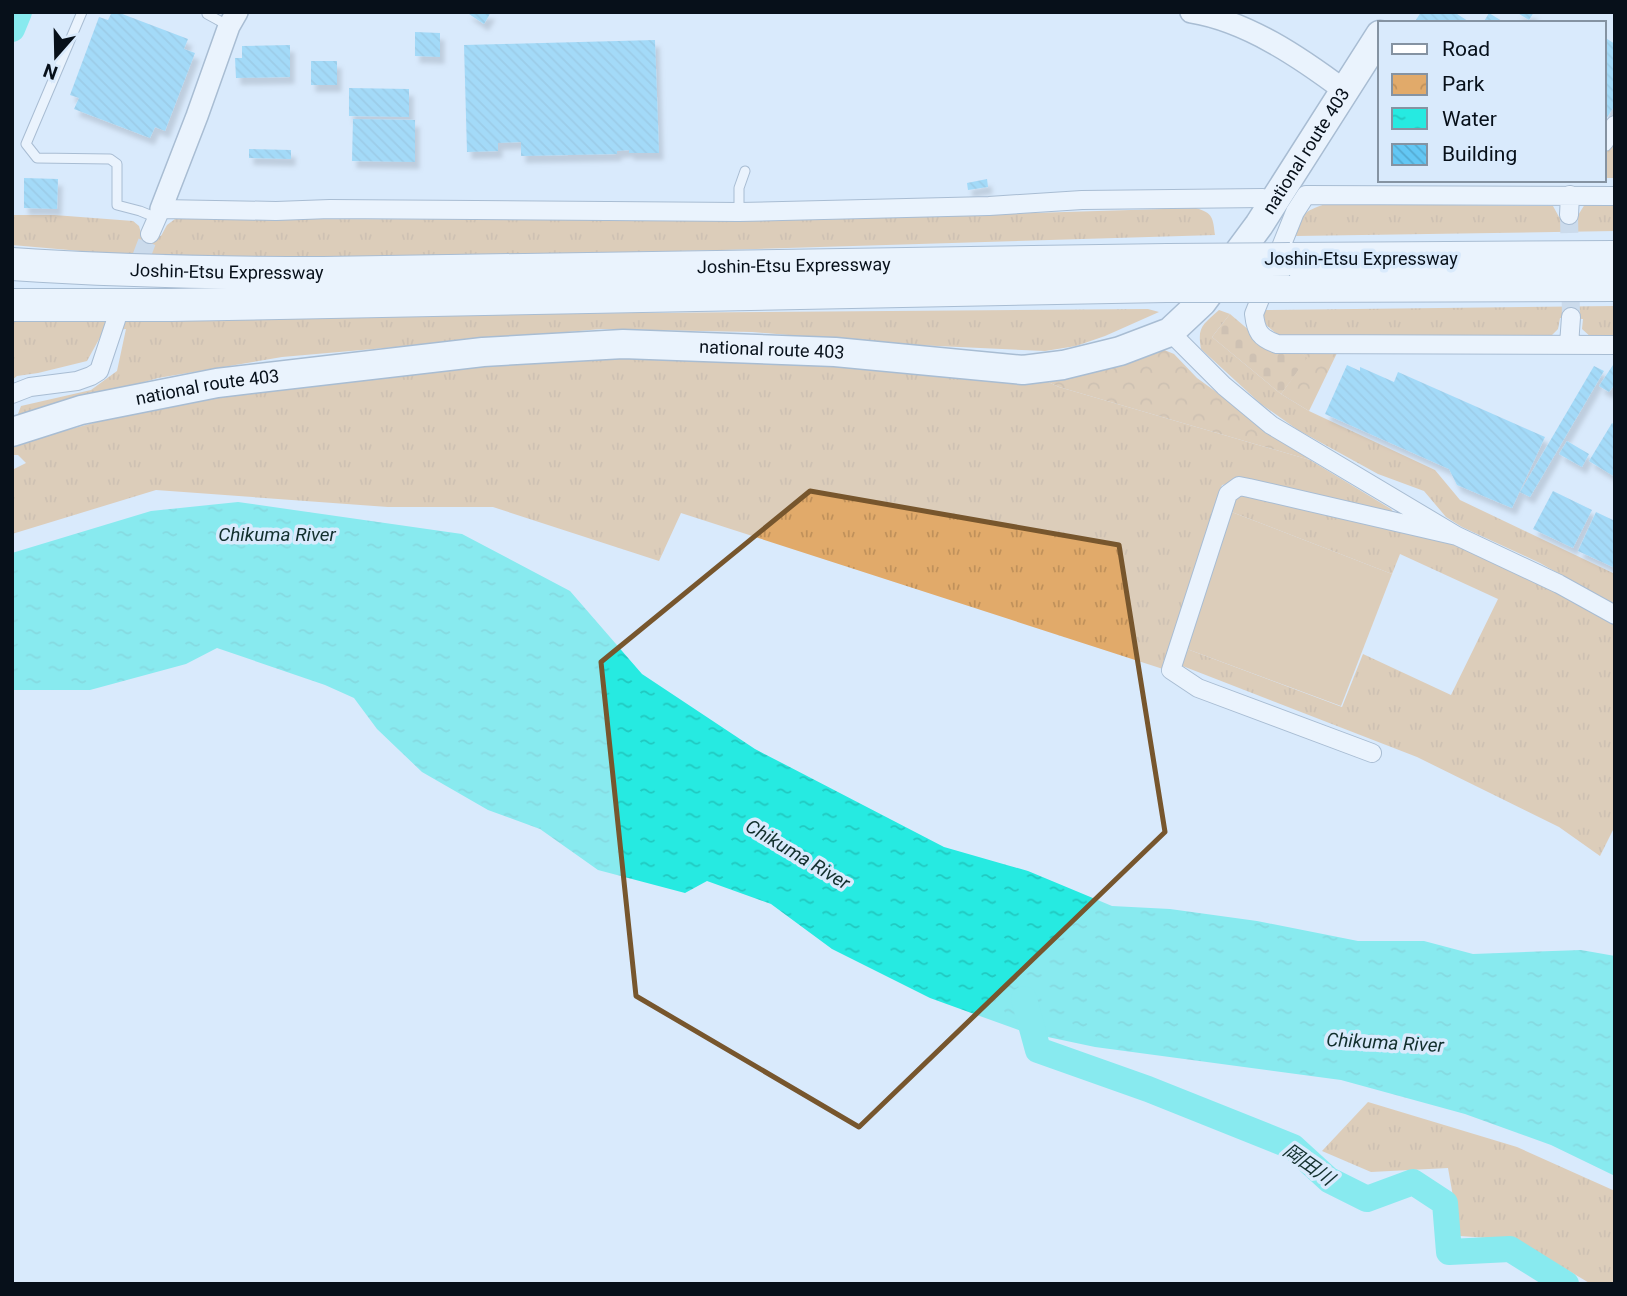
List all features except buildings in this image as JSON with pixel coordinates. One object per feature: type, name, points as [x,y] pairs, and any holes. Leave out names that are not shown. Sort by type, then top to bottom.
[{"type":"highway","name":"national route 403","points":[[12,432],[81,410],[218,383],[483,352],[623,344],[835,352],[1023,370],[1063,365],[1120,351],[1170,332],[1202,302],[1246,244],[1345,91],[1371,69],[1378,43]]},
{"type":"highway","name":"Joshin-Etsu Expressway","points":[[12,264],[197,272],[323,273],[1167,273],[1575,271],[1615,257]]},
{"type":"highway","name":"Joshin-Etsu Expressway","points":[[1575,271],[1615,286]]},
{"type":"highway","name":"Joshin-Etsu Expressway","points":[[12,305],[171,305],[1167,273]]},
{"type":"street","points":[[1191,12],[1262,37],[1345,91]]},
{"type":"street","points":[[233,19],[156,220],[330,209],[738,212],[989,206],[1082,200],[1263,198]]},
{"type":"street","points":[[1615,196],[1540,188],[1306,195],[1295,212],[1254,314],[1255,325],[1266,340],[1277,344],[1615,345]]},
{"type":"street","points":[[1569,215],[1577,190]]},
{"type":"street","points":[[1569,345],[1571,317]]},
{"type":"street","points":[[12,394],[30,387],[76,381],[91,376],[99,370],[116,320]]},
{"type":"street","points":[[1170,332],[1224,386],[1271,425],[1457,536],[1559,584],[1615,615]]},
{"type":"street","points":[[1371,753],[1198,688],[1171,670],[1228,494],[1239,486],[1457,536]]},
{"type":"lane","points":[[82,12],[26,144],[37,158],[110,159],[117,164],[117,205],[140,211],[156,220]]},
{"type":"lane","points":[[206,14],[233,19]]},
{"type":"lane","points":[[738,212],[739,188],[745,171]]},
{"type":"highlighted area","points":[[810,491],[1119,545],[1165,832],[859,1127],[636,996],[601,662]]},
{"type":"green space","points":[[1615,138],[1615,178],[1606,178],[1606,152]]},
{"type":"green space","points":[[1325,204],[1553,206],[1559,217],[1577,217],[1585,204],[1615,204],[1615,231],[1296,236],[1304,214]]},
{"type":"green space","points":[[1196,208],[1211,217],[1215,235],[356,258],[172,259],[12,245],[12,215],[133,221],[139,226],[141,233],[161,236],[167,225],[175,219],[810,220]]},
{"type":"green space","points":[[1615,306],[1615,339],[1592,338],[1582,329],[1583,319],[1560,318],[1558,329],[1548,339],[1279,336],[1265,324],[1263,310]]},
{"type":"green space","points":[[1148,309],[1159,312],[1076,346],[1045,351],[895,344],[752,332],[601,329],[282,357],[158,378],[16,419],[21,406],[91,390],[117,371],[126,329],[103,332],[87,361],[17,376],[12,380],[12,318]]},
{"type":"green space","points":[[1219,310],[1230,314],[1212,337],[1281,394],[1309,411],[1435,470],[1460,500],[1615,574],[1615,605],[1540,563],[1462,527],[1446,517],[1424,491],[1378,474],[1298,430],[1261,404],[1201,349],[1202,326]]},
{"type":"green space","points":[[1230,314],[1250,331],[1299,351],[1308,358],[1281,394],[1212,337]]},
{"type":"green space","points":[[1162,349],[1174,354],[1197,378],[1310,460],[1046,381]]},
{"type":"green space","points":[[1299,351],[1338,351],[1309,411],[1281,394],[1307,358]]},
{"type":"green space","points":[[649,354],[803,360],[1046,381],[1310,460],[1395,514],[1243,481],[1222,485],[1163,669],[681,513],[659,561],[493,507],[388,507],[156,490],[12,534],[12,470],[26,463],[18,455],[12,455],[12,445],[156,406],[225,393],[472,365]]},
{"type":"green space","points":[[1241,495],[1448,538],[1546,585],[1615,623],[1615,826],[1600,856],[1559,827],[1417,757],[1180,665],[1187,649],[1342,707],[1363,654],[1451,695],[1498,599],[1400,554],[1392,574],[1229,511],[1234,498]]},
{"type":"green space","points":[[1229,511],[1392,574],[1341,706],[1187,649]]},
{"type":"green space","points":[[1368,1102],[1517,1147],[1615,1191],[1615,1284],[1591,1284],[1517,1240],[1460,1236],[1448,1168],[1371,1172],[1322,1151]]},
{"type":"water","name":"Chikuma River","points":[[238,502],[462,534],[570,591],[642,674],[755,749],[944,847],[1028,871],[1112,906],[1170,909],[1257,921],[1358,941],[1424,941],[1473,954],[1581,950],[1615,956],[1615,1176],[1551,1145],[1465,1114],[1341,1080],[1095,1047],[1024,1032],[930,998],[832,949],[771,904],[707,881],[685,893],[598,870],[540,829],[488,810],[422,772],[377,729],[354,698],[325,685],[217,648],[186,664],[90,690],[12,690],[12,553],[151,511]]},
{"type":"waterway","points":[[12,29],[19,12]]},
{"type":"waterway","name":"岡田川","points":[[1024,999],[1038,1050],[1148,1089],[1293,1147],[1329,1180],[1367,1199],[1413,1182],[1445,1203],[1449,1252],[1510,1249],[1566,1284]]},
{"type":"tunnel","points":[[1569,215],[1571,317]]},
{"type":"tunnel","points":[[121,309],[150,234]]}]
